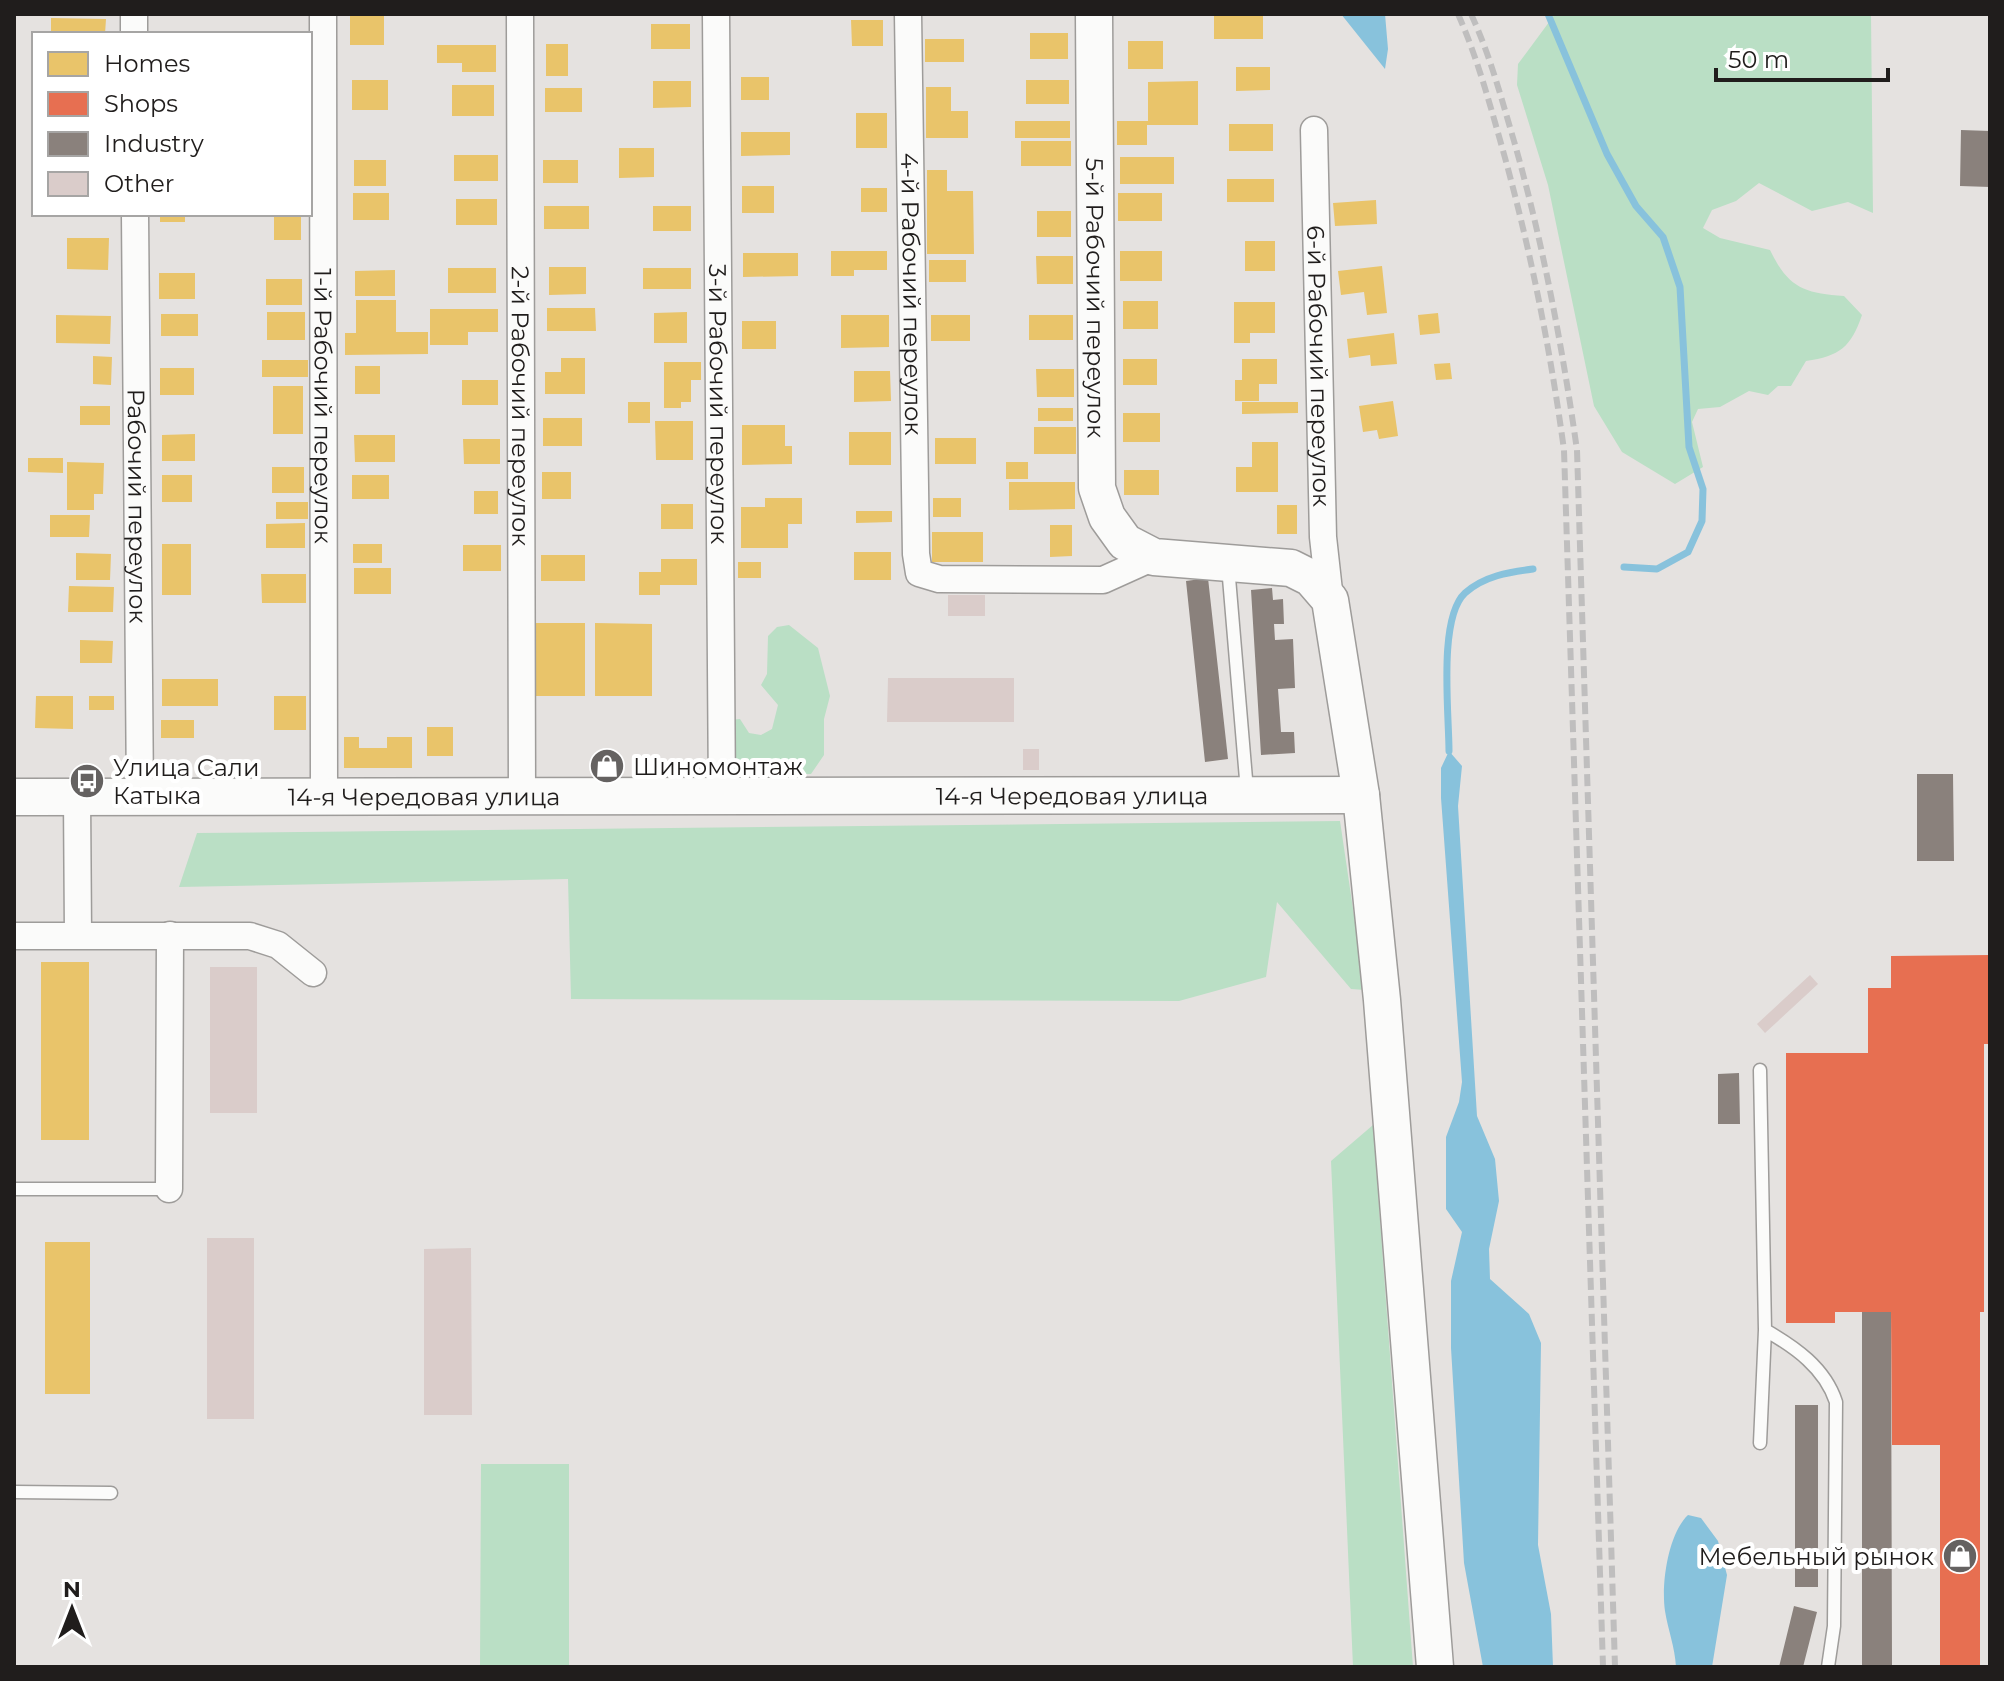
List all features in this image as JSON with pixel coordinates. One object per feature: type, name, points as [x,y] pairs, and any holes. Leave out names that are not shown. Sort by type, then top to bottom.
[{"type":"main road","name":"5-й Рабочий переулок","points":[[1094,14],[1097,488],[1107,517],[1125,542],[1154,557]]},
{"type":"main road","points":[[1154,557],[1291,568],[1311,578],[1330,600],[1361,795],[1382,1000],[1435,1667]]},
{"type":"main road","name":"14-я Чередовая улица","points":[[14,797],[1361,795]]},
{"type":"street","name":"1-й Рабочий переулок","points":[[323,14],[324,797]]},
{"type":"street","name":"2-й Рабочий переулок","points":[[520,14],[522,796]]},
{"type":"street","name":"3-й Рабочий переулок","points":[[716,14],[722,796]]},
{"type":"street","name":"4-й Рабочий переулок","points":[[908,14],[915,538],[919,573],[939,579],[1103,580],[1154,557]]},
{"type":"street","name":"6-й Рабочий переулок","points":[[1314,130],[1323,537],[1330,600]]},
{"type":"street","name":"Рабочий переулок","points":[[135,216],[140,797]]},
{"type":"street","points":[[77,797],[78,935]]},
{"type":"street","points":[[169,1189],[170,935]]},
{"type":"street","points":[[14,936],[250,936],[278,945],[313,973]]},
{"type":"lane","points":[[1228,563],[1248,795]]},
{"type":"lane","points":[[1760,1070],[1765,1330],[1760,1443]]},
{"type":"lane","points":[[14,1189],[169,1189]]},
{"type":"lane","points":[[1765,1330],[1797,1348],[1830,1384],[1836,1402],[1834,1626],[1828,1667]]},
{"type":"lane","points":[[14,1492],[111,1493]]},
{"type":"green space","points":[[1555,14],[1871,14],[1873,213],[1848,202],[1812,211],[1759,183],[1736,201],[1712,210],[1703,228],[1720,238],[1770,250],[1783,272],[1798,286],[1818,293],[1844,296],[1862,315],[1858,326],[1836,353],[1806,361],[1791,386],[1778,386],[1768,395],[1749,391],[1720,407],[1698,409],[1692,422],[1703,467],[1675,484],[1622,452],[1594,406],[1548,185],[1517,85],[1518,64]]},
{"type":"green space","points":[[789,625],[818,648],[830,696],[824,719],[824,755],[811,774],[753,775],[734,766],[729,757],[729,720],[740,719],[749,733],[761,735],[772,729],[778,705],[761,685],[767,674],[768,636],[777,627]]},
{"type":"green space","points":[[1340,821],[1365,990],[1351,989],[1277,902],[1266,977],[1179,1001],[571,999],[568,879],[179,887],[197,833]]},
{"type":"green space","points":[[1373,1125],[1413,1667],[1353,1667],[1331,1161]]},
{"type":"green space","points":[[481,1464],[569,1464],[569,1667],[480,1667]]},
{"type":"water","points":[[1341,14],[1385,14],[1388,49],[1385,69]]},
{"type":"water","points":[[1449,751],[1462,766],[1458,806],[1477,1116],[1495,1159],[1499,1201],[1489,1249],[1490,1279],[1529,1314],[1541,1343],[1538,1545],[1551,1614],[1553,1667],[1483,1667],[1464,1563],[1451,1348],[1451,1281],[1462,1232],[1446,1209],[1446,1137],[1459,1102],[1462,1082],[1441,798],[1441,768]]},
{"type":"water","points":[[1688,1515],[1701,1518],[1718,1541],[1727,1575],[1712,1667],[1676,1667],[1665,1611],[1664,1587],[1671,1547],[1675,1534]]},
{"type":"building: Homes","points":[[350,14],[384,14],[384,45],[350,45]]},
{"type":"building: Homes","points":[[1214,14],[1263,14],[1263,39],[1214,39]]},
{"type":"building: Homes","points":[[51,18],[106,19],[105,32],[51,32]]},
{"type":"building: Homes","points":[[851,20],[883,20],[883,46],[852,46]]},
{"type":"building: Homes","points":[[651,24],[690,24],[690,49],[651,49]]},
{"type":"building: Homes","points":[[1030,33],[1068,33],[1068,59],[1030,59]]},
{"type":"building: Homes","points":[[925,39],[964,39],[964,62],[925,62]]},
{"type":"building: Homes","points":[[1128,41],[1163,41],[1163,69],[1128,69]]},
{"type":"building: Homes","points":[[546,44],[568,44],[568,76],[546,76]]},
{"type":"building: Homes","points":[[437,45],[496,45],[496,72],[462,72],[462,63],[437,63]]},
{"type":"building: Homes","points":[[1236,67],[1270,67],[1270,90],[1236,91]]},
{"type":"building: Homes","points":[[741,77],[769,77],[769,100],[741,100]]},
{"type":"building: Homes","points":[[352,80],[388,80],[388,110],[352,110]]},
{"type":"building: Homes","points":[[1026,80],[1069,80],[1069,104],[1026,104]]},
{"type":"building: Homes","points":[[653,81],[691,81],[691,107],[653,108]]},
{"type":"building: Homes","points":[[1198,81],[1198,125],[1147,125],[1147,145],[1117,145],[1117,121],[1148,121],[1148,82]]},
{"type":"building: Homes","points":[[452,85],[494,85],[494,116],[452,116]]},
{"type":"building: Homes","points":[[926,87],[951,87],[951,111],[968,111],[968,138],[926,138]]},
{"type":"building: Homes","points":[[545,88],[582,88],[582,112],[545,112]]},
{"type":"building: Homes","points":[[856,113],[887,113],[887,148],[856,148]]},
{"type":"building: Homes","points":[[1015,121],[1070,121],[1070,138],[1015,138]]},
{"type":"building: Homes","points":[[1229,124],[1273,124],[1273,151],[1229,151]]},
{"type":"building: Homes","points":[[741,132],[790,132],[790,155],[741,156]]},
{"type":"building: Homes","points":[[1021,141],[1071,141],[1071,166],[1021,166]]},
{"type":"building: Homes","points":[[619,148],[654,148],[654,177],[619,178]]},
{"type":"building: Homes","points":[[454,155],[498,155],[498,181],[454,181]]},
{"type":"building: Homes","points":[[1120,157],[1174,157],[1174,184],[1120,184]]},
{"type":"building: Homes","points":[[354,160],[386,160],[386,186],[354,186]]},
{"type":"building: Homes","points":[[543,160],[578,160],[578,183],[543,183]]},
{"type":"building: Homes","points":[[927,170],[947,170],[947,191],[973,191],[974,254],[927,254]]},
{"type":"building: Homes","points":[[1227,179],[1274,179],[1274,202],[1227,202]]},
{"type":"building: Homes","points":[[742,186],[774,186],[774,213],[742,213]]},
{"type":"building: Homes","points":[[861,188],[887,188],[887,212],[861,212]]},
{"type":"building: Homes","points":[[353,193],[389,193],[389,220],[353,220]]},
{"type":"building: Homes","points":[[1118,193],[1162,193],[1162,221],[1118,221]]},
{"type":"building: Homes","points":[[456,199],[497,199],[497,225],[456,225]]},
{"type":"building: Homes","points":[[1376,200],[1377,224],[1335,226],[1333,203]]},
{"type":"building: Homes","points":[[544,206],[589,206],[589,229],[544,229]]},
{"type":"building: Homes","points":[[653,206],[691,206],[691,231],[653,231]]},
{"type":"building: Homes","points":[[1037,211],[1071,211],[1071,237],[1037,237]]},
{"type":"building: Homes","points":[[160,216],[185,216],[185,222],[160,222]]},
{"type":"building: Homes","points":[[274,216],[301,216],[301,240],[274,240]]},
{"type":"building: Homes","points":[[67,238],[109,238],[108,270],[67,269]]},
{"type":"building: Homes","points":[[1245,241],[1275,241],[1275,271],[1245,271]]},
{"type":"building: Homes","points":[[831,251],[887,251],[887,270],[854,270],[854,276],[831,276]]},
{"type":"building: Homes","points":[[1120,251],[1162,251],[1162,281],[1120,281]]},
{"type":"building: Homes","points":[[743,253],[798,253],[798,276],[743,277]]},
{"type":"building: Homes","points":[[1036,256],[1073,256],[1073,284],[1037,284]]},
{"type":"building: Homes","points":[[929,260],[966,260],[966,282],[929,282]]},
{"type":"building: Homes","points":[[1382,266],[1387,313],[1367,315],[1364,292],[1341,295],[1338,271]]},
{"type":"building: Homes","points":[[549,267],[586,267],[586,294],[549,295]]},
{"type":"building: Homes","points":[[448,268],[496,268],[496,293],[448,293]]},
{"type":"building: Homes","points":[[643,268],[691,268],[691,289],[643,289]]},
{"type":"building: Homes","points":[[395,270],[395,296],[355,296],[355,271]]},
{"type":"building: Homes","points":[[159,273],[195,273],[195,299],[159,299]]},
{"type":"building: Homes","points":[[266,279],[302,279],[302,305],[266,305]]},
{"type":"building: Homes","points":[[356,300],[396,300],[396,332],[428,332],[428,354],[345,355],[345,333],[356,333]]},
{"type":"building: Homes","points":[[1123,301],[1158,301],[1158,329],[1123,329]]},
{"type":"building: Homes","points":[[1234,302],[1275,302],[1275,333],[1250,333],[1250,343],[1234,343]]},
{"type":"building: Homes","points":[[547,308],[595,308],[596,331],[547,331]]},
{"type":"building: Homes","points":[[430,309],[498,309],[498,332],[468,332],[468,345],[430,345]]},
{"type":"building: Homes","points":[[267,312],[305,312],[305,340],[267,340]]},
{"type":"building: Homes","points":[[687,312],[687,343],[654,343],[654,313]]},
{"type":"building: Homes","points":[[1438,313],[1440,333],[1420,335],[1418,315]]},
{"type":"building: Homes","points":[[161,314],[198,314],[198,336],[161,336]]},
{"type":"building: Homes","points":[[56,315],[111,316],[110,344],[56,343]]},
{"type":"building: Homes","points":[[841,315],[889,315],[889,347],[841,348]]},
{"type":"building: Homes","points":[[931,315],[970,315],[970,341],[931,341]]},
{"type":"building: Homes","points":[[1029,315],[1073,315],[1073,340],[1029,340]]},
{"type":"building: Homes","points":[[742,321],[776,321],[776,349],[742,349]]},
{"type":"building: Homes","points":[[1394,333],[1397,364],[1371,366],[1370,355],[1349,358],[1347,339]]},
{"type":"building: Homes","points":[[93,356],[112,357],[111,385],[93,384]]},
{"type":"building: Homes","points":[[561,358],[585,358],[585,394],[545,394],[545,372],[561,372]]},
{"type":"building: Homes","points":[[1123,359],[1157,359],[1157,385],[1123,385]]},
{"type":"building: Homes","points":[[1242,359],[1277,359],[1277,384],[1259,384],[1259,401],[1235,401],[1235,380],[1242,380]]},
{"type":"building: Homes","points":[[262,360],[308,360],[308,377],[262,377]]},
{"type":"building: Homes","points":[[664,362],[701,362],[701,380],[691,380],[691,402],[681,402],[681,408],[664,408]]},
{"type":"building: Homes","points":[[1450,363],[1452,379],[1436,380],[1434,364]]},
{"type":"building: Homes","points":[[355,366],[380,366],[380,394],[355,394]]},
{"type":"building: Homes","points":[[160,368],[194,368],[194,395],[160,395]]},
{"type":"building: Homes","points":[[1036,369],[1074,369],[1074,397],[1037,397]]},
{"type":"building: Homes","points":[[854,371],[890,371],[891,401],[854,402]]},
{"type":"building: Homes","points":[[462,380],[498,380],[498,405],[462,405]]},
{"type":"building: Homes","points":[[273,386],[303,386],[303,434],[273,434]]},
{"type":"building: Homes","points":[[1393,401],[1398,436],[1379,439],[1377,430],[1363,432],[1359,406]]},
{"type":"building: Homes","points":[[628,402],[650,402],[650,423],[628,423]]},
{"type":"building: Homes","points":[[1242,402],[1298,402],[1298,413],[1242,414]]},
{"type":"building: Homes","points":[[80,406],[110,406],[110,425],[80,425]]},
{"type":"building: Homes","points":[[1038,408],[1073,408],[1073,421],[1038,421]]},
{"type":"building: Homes","points":[[1123,413],[1160,413],[1160,442],[1123,442]]},
{"type":"building: Homes","points":[[543,418],[582,418],[582,446],[543,446]]},
{"type":"building: Homes","points":[[655,421],[693,421],[693,460],[656,460]]},
{"type":"building: Homes","points":[[742,425],[785,425],[785,446],[792,446],[792,464],[742,465]]},
{"type":"building: Homes","points":[[1034,427],[1076,427],[1076,454],[1034,454]]},
{"type":"building: Homes","points":[[849,432],[891,432],[891,465],[849,465]]},
{"type":"building: Homes","points":[[195,434],[195,461],[162,461],[162,435]]},
{"type":"building: Homes","points":[[354,435],[395,435],[395,462],[355,462]]},
{"type":"building: Homes","points":[[935,438],[976,438],[976,464],[935,464]]},
{"type":"building: Homes","points":[[463,439],[500,439],[500,464],[464,464]]},
{"type":"building: Homes","points":[[1252,442],[1278,442],[1278,492],[1236,492],[1236,467],[1252,467]]},
{"type":"building: Homes","points":[[28,458],[63,458],[63,473],[28,472]]},
{"type":"building: Homes","points":[[67,462],[104,463],[103,494],[94,494],[94,510],[67,510]]},
{"type":"building: Homes","points":[[1006,462],[1028,462],[1028,479],[1006,479]]},
{"type":"building: Homes","points":[[272,467],[304,467],[304,493],[272,493]]},
{"type":"building: Homes","points":[[1124,470],[1159,470],[1159,495],[1124,495]]},
{"type":"building: Homes","points":[[542,472],[571,472],[571,499],[542,499]]},
{"type":"building: Homes","points":[[162,475],[192,475],[192,502],[162,502]]},
{"type":"building: Homes","points":[[352,475],[389,475],[389,499],[352,499]]},
{"type":"building: Homes","points":[[1009,482],[1075,482],[1075,509],[1009,510]]},
{"type":"building: Homes","points":[[474,491],[498,491],[498,514],[474,514]]},
{"type":"building: Homes","points":[[765,498],[802,498],[802,524],[788,524],[788,548],[741,548],[741,507],[765,507]]},
{"type":"building: Homes","points":[[933,498],[961,498],[961,517],[933,517]]},
{"type":"building: Homes","points":[[276,502],[308,502],[308,519],[276,519]]},
{"type":"building: Homes","points":[[661,504],[693,504],[693,529],[661,529]]},
{"type":"building: Homes","points":[[1277,505],[1297,505],[1297,534],[1277,534]]},
{"type":"building: Homes","points":[[856,511],[892,511],[892,522],[856,523]]},
{"type":"building: Homes","points":[[50,515],[90,515],[89,537],[50,537]]},
{"type":"building: Homes","points":[[305,523],[305,548],[266,548],[266,524]]},
{"type":"building: Homes","points":[[1050,525],[1072,525],[1072,556],[1050,557]]},
{"type":"building: Homes","points":[[932,532],[983,532],[983,562],[932,562]]},
{"type":"building: Homes","points":[[162,544],[191,544],[191,595],[162,595]]},
{"type":"building: Homes","points":[[353,544],[382,544],[382,563],[353,563]]},
{"type":"building: Homes","points":[[463,545],[501,545],[501,571],[463,571]]},
{"type":"building: Homes","points":[[854,552],[891,552],[891,580],[854,580]]},
{"type":"building: Homes","points":[[76,553],[111,554],[110,580],[76,580]]},
{"type":"building: Homes","points":[[541,555],[585,555],[585,581],[541,581]]},
{"type":"building: Homes","points":[[661,559],[697,559],[697,585],[660,585],[660,595],[639,595],[639,572],[661,572]]},
{"type":"building: Homes","points":[[738,562],[761,562],[761,578],[738,578]]},
{"type":"building: Homes","points":[[354,568],[391,568],[391,594],[354,594]]},
{"type":"building: Homes","points":[[261,574],[306,574],[306,603],[262,603]]},
{"type":"building: Homes","points":[[69,586],[114,587],[113,612],[68,612]]},
{"type":"building: Homes","points":[[529,623],[585,623],[585,696],[529,696]]},
{"type":"building: Homes","points":[[595,623],[652,624],[652,696],[595,696]]},
{"type":"building: Homes","points":[[80,640],[113,641],[112,663],[80,663]]},
{"type":"building: Homes","points":[[162,679],[218,679],[218,706],[162,706]]},
{"type":"building: Homes","points":[[36,696],[73,696],[73,729],[35,728]]},
{"type":"building: Homes","points":[[89,696],[114,696],[114,710],[89,710]]},
{"type":"building: Homes","points":[[274,696],[306,696],[306,730],[274,730]]},
{"type":"building: Homes","points":[[161,720],[194,720],[194,738],[161,738]]},
{"type":"building: Homes","points":[[427,727],[453,727],[453,756],[427,756]]},
{"type":"building: Homes","points":[[344,737],[359,737],[359,748],[387,748],[387,737],[412,737],[412,768],[344,768]]},
{"type":"building: Homes","points":[[41,962],[89,962],[89,1140],[41,1140]]},
{"type":"building: Homes","points":[[45,1242],[90,1242],[90,1394],[45,1394]]},
{"type":"building: Shops","points":[[1990,955],[1990,1044],[1984,1044],[1984,1312],[1980,1312],[1980,1667],[1940,1667],[1940,1445],[1892,1445],[1891,1312],[1835,1312],[1835,1323],[1786,1323],[1786,1053],[1868,1053],[1868,988],[1891,988],[1891,956]]},
{"type":"building: Industry","points":[[1961,130],[1990,131],[1990,187],[1960,186]]},
{"type":"building: Industry","points":[[1208,578],[1228,759],[1205,762],[1186,581]]},
{"type":"building: Industry","points":[[1272,588],[1273,600],[1283,599],[1284,624],[1274,624],[1275,640],[1293,639],[1295,688],[1278,689],[1281,732],[1294,732],[1295,753],[1261,755],[1251,590]]},
{"type":"building: Industry","points":[[1917,774],[1953,774],[1954,861],[1917,861]]},
{"type":"building: Industry","points":[[1739,1073],[1740,1124],[1718,1124],[1718,1074]]},
{"type":"building: Industry","points":[[1862,1312],[1891,1312],[1892,1667],[1862,1667]]},
{"type":"building: Industry","points":[[1795,1405],[1818,1405],[1818,1587],[1795,1587]]},
{"type":"building: Industry","points":[[1794,1606],[1817,1612],[1803,1667],[1779,1667]]},
{"type":"building: Other","points":[[948,595],[985,595],[985,616],[948,616]]},
{"type":"building: Other","points":[[888,678],[1014,678],[1014,722],[887,722]]},
{"type":"building: Other","points":[[1023,749],[1039,749],[1039,770],[1023,770]]},
{"type":"building: Other","points":[[210,967],[257,967],[257,1113],[210,1113]]},
{"type":"building: Other","points":[[1810,975],[1818,984],[1765,1033],[1757,1024]]},
{"type":"building: Other","points":[[207,1238],[254,1238],[254,1419],[207,1419]]},
{"type":"building: Other","points":[[471,1248],[472,1415],[424,1415],[424,1249]]},
{"type":"waterway","points":[[1548,14],[1607,154],[1636,206],[1663,237],[1680,287],[1689,447],[1703,489],[1702,521],[1688,552],[1657,569],[1624,567]]},
{"type":"waterway","points":[[1449,751],[1448,644],[1457,605],[1465,593],[1480,582],[1506,573],[1533,569]]},
{"type":"railway","points":[[1458,14],[1487,96],[1522,222],[1546,335],[1564,450],[1603,1667]]},
{"type":"railway","points":[[1471,14],[1500,92],[1534,218],[1558,333],[1577,450],[1615,1667]]},
{"type":"place","name":"Шиномонтаж","points":[[607,766]]},
{"type":"place","name":"Улица Сали Катыка","points":[[87,781]]},
{"type":"place","name":"Мебельный рынок","points":[[1960,1556]]}]
